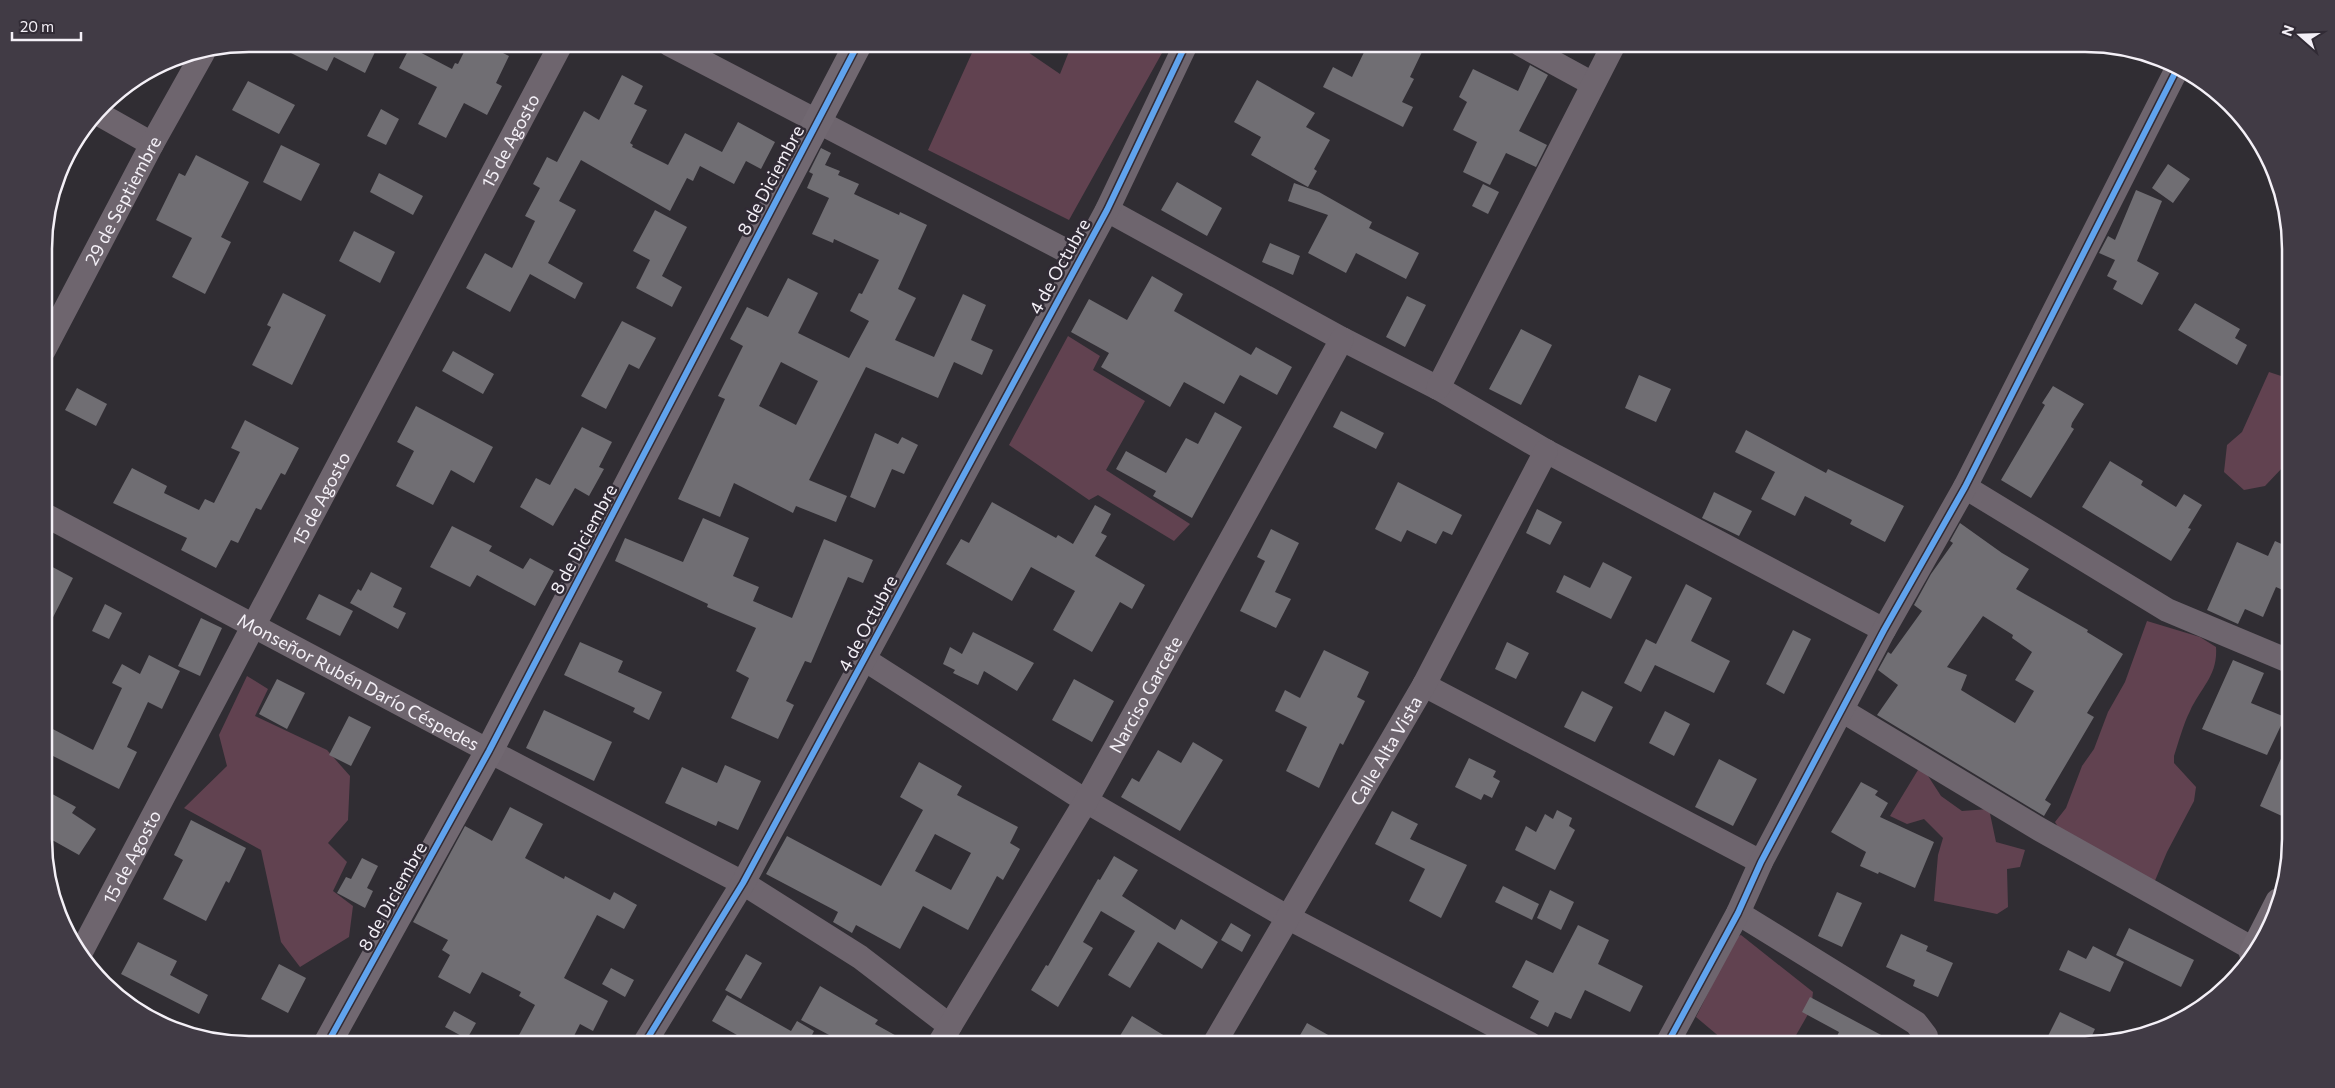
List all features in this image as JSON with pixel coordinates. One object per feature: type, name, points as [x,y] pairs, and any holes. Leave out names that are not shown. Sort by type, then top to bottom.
[{"type":"street","name":"15 de Agosto","points":[[84,946],[557,52]]},
{"type":"street","points":[[684,52],[1080,258]]},
{"type":"street","name":"8 de Diciembre","points":[[331,1036],[489,751],[854,52]]},
{"type":"street","name":"4 de Octubre","points":[[649,1036],[743,884],[1107,210],[1182,52]]},
{"type":"street","points":[[1535,52],[1593,84]]},
{"type":"street","points":[[1438,388],[1610,52]]},
{"type":"street","name":"29 de Septiembre","points":[[52,335],[152,144],[200,59]]},
{"type":"street","points":[[1671,1036],[1738,913],[1761,862],[1843,711],[1884,630],[1965,487],[2175,74]]},
{"type":"street","points":[[103,117],[152,144]]},
{"type":"street","points":[[1107,210],[1342,339],[1438,388],[1546,451],[1884,630]]},
{"type":"street","name":"Narciso Garcete","points":[[944,1035],[1086,801],[1342,339]]},
{"type":"street","name":"Calle Alta Vista","points":[[1219,1036],[1424,685],[1546,451]]},
{"type":"street","points":[[1965,487],[2168,610],[2282,658]]},
{"type":"street","name":"Monseñor Rubén Darío Céspedes","points":[[52,519],[743,884],[860,957],[944,1035]]},
{"type":"street","points":[[864,660],[1086,801],[1287,917],[1515,1036]]},
{"type":"street","points":[[1424,685],[1761,862]]},
{"type":"street","points":[[1843,711],[2038,829],[2250,947]]},
{"type":"street","points":[[1738,913],[1916,1023],[1926,1036]]},
{"type":"shaded area","points":[[972,52],[1028,52],[1060,74],[1069,52],[1163,52],[1069,220],[928,150]]},
{"type":"shaded area","points":[[1068,336],[1100,356],[1093,370],[1145,401],[1106,470],[1190,524],[1174,541],[1098,495],[1089,500],[1009,445]]},
{"type":"shaded area","points":[[2269,372],[2282,376],[2282,468],[2265,486],[2244,490],[2224,472],[2227,445],[2242,432]]},
{"type":"shaded area","points":[[2147,621],[2200,637],[2216,647],[2212,674],[2194,703],[2183,727],[2174,756],[2174,763],[2196,787],[2194,801],[2167,852],[2154,883],[2060,830],[2055,822],[2066,808],[2082,766],[2094,749],[2108,712],[2125,682]]},
{"type":"shaded area","points":[[247,676],[268,689],[255,716],[327,750],[350,776],[348,820],[328,843],[347,862],[333,891],[353,906],[349,937],[300,967],[281,942],[261,850],[184,808],[227,766],[219,735]]},
{"type":"shaded area","points":[[1921,765],[1941,796],[1962,811],[1989,809],[1996,842],[2025,850],[2020,867],[2007,869],[2008,907],[1997,914],[1934,901],[1938,855],[1943,838],[1924,819],[1907,824],[1890,816]]},
{"type":"shaded area","points":[[1741,935],[1813,992],[1811,1009],[1796,1036],[1719,1036],[1696,1017],[1736,937]]},
{"type":"building","points":[[289,52],[375,52],[365,73],[334,57],[327,71]]},
{"type":"building","points":[[407,52],[420,52],[452,69],[455,63],[458,64],[464,52],[501,52],[509,56],[496,83],[502,86],[487,115],[464,103],[446,138],[418,124],[437,87],[399,68]]},
{"type":"building","points":[[1364,52],[1422,52],[1410,77],[1414,79],[1402,102],[1413,107],[1403,127],[1323,87],[1333,67],[1352,77]]},
{"type":"building","points":[[1530,65],[1548,75],[1519,131],[1547,145],[1536,167],[1506,153],[1490,185],[1463,172],[1477,142],[1453,130],[1467,102],[1459,97],[1473,69],[1518,91]]},
{"type":"building","points":[[622,75],[643,86],[634,104],[647,110],[630,143],[633,145],[632,147],[668,165],[685,133],[722,152],[738,122],[775,142],[761,169],[746,161],[734,184],[700,166],[693,181],[687,178],[670,211],[581,160],[559,201],[576,210],[548,263],[583,283],[575,299],[530,274],[510,312],[466,288],[485,253],[512,268],[535,221],[525,216],[540,188],[533,184],[547,157],[557,162],[584,111],[599,120]]},
{"type":"building","points":[[1257,80],[1315,113],[1306,127],[1330,140],[1314,169],[1317,171],[1308,187],[1251,155],[1261,137],[1234,122]]},
{"type":"building","points":[[248,81],[295,105],[279,134],[232,110]]},
{"type":"building","points":[[381,109],[399,119],[386,145],[367,136]]},
{"type":"building","points":[[281,145],[320,164],[301,201],[263,182]]},
{"type":"building","points":[[821,148],[831,153],[825,165],[840,171],[838,175],[859,184],[854,194],[899,215],[900,212],[927,225],[898,289],[916,298],[895,340],[934,357],[963,294],[986,305],[971,340],[993,350],[982,375],[954,362],[938,398],[866,367],[809,480],[847,496],[836,522],[796,506],[793,513],[734,483],[720,517],[678,499],[725,399],[718,396],[743,346],[730,339],[747,307],[768,317],[788,278],[818,293],[798,333],[849,358],[869,321],[850,311],[859,293],[862,294],[879,260],[834,239],[833,243],[812,234],[829,198],[807,188],[813,174],[809,172]],"holes":[[[781,362],[818,381],[796,425],[759,406]]]},
{"type":"building","points":[[196,155],[249,182],[221,237],[231,242],[205,294],[172,277],[192,238],[156,220],[179,173],[185,176]]},
{"type":"building","points":[[2168,164],[2190,179],[2173,203],[2152,188]]},
{"type":"building","points":[[379,173],[423,196],[413,215],[370,192]]},
{"type":"building","points":[[1177,182],[1222,208],[1207,236],[1161,210]]},
{"type":"building","points":[[1294,183],[1319,192],[1372,222],[1369,228],[1419,253],[1406,279],[1356,253],[1346,273],[1308,253],[1328,215],[1288,201]]},
{"type":"building","points":[[1483,184],[1499,192],[1488,214],[1472,206]]},
{"type":"building","points":[[2136,190],[2162,201],[2137,261],[2159,273],[2142,305],[2113,289],[2117,281],[2107,276],[2115,260],[2099,253],[2108,236],[2115,240]]},
{"type":"building","points":[[655,210],[687,227],[662,276],[682,287],[672,307],[636,288],[650,260],[633,251]]},
{"type":"building","points":[[354,231],[395,252],[380,283],[339,261]]},
{"type":"building","points":[[1270,243],[1300,256],[1293,275],[1262,262]]},
{"type":"building","points":[[1152,276],[1183,294],[1174,311],[1251,355],[1256,347],[1292,367],[1277,395],[1240,375],[1224,404],[1184,382],[1170,407],[1101,367],[1109,353],[1071,332],[1089,299],[1127,320]]},
{"type":"building","points":[[283,293],[326,315],[292,385],[252,365],[271,327],[267,325]]},
{"type":"building","points":[[1407,296],[1426,305],[1405,347],[1386,337]]},
{"type":"building","points":[[2195,303],[2240,329],[2235,338],[2247,345],[2237,365],[2178,330]]},
{"type":"building","points":[[622,321],[656,338],[639,369],[629,364],[606,409],[581,396]]},
{"type":"building","points":[[1521,329],[1552,345],[1521,405],[1489,389]]},
{"type":"building","points":[[453,351],[494,374],[483,394],[442,371]]},
{"type":"building","points":[[1639,375],[1671,389],[1656,422],[1625,408]]},
{"type":"building","points":[[2053,386],[2084,404],[2072,423],[2071,427],[2074,429],[2031,498],[2001,480],[2045,405],[2042,403]]},
{"type":"building","points":[[77,388],[107,404],[96,426],[65,410]]},
{"type":"building","points":[[416,406],[493,447],[474,483],[451,470],[433,505],[396,486],[414,451],[397,442]]},
{"type":"building","points":[[1341,411],[1384,433],[1376,449],[1333,427]]},
{"type":"building","points":[[1215,412],[1242,427],[1192,518],[1153,496],[1156,491],[1116,469],[1126,451],[1166,473],[1186,438],[1198,444]]},
{"type":"building","points":[[245,420],[299,448],[285,475],[281,473],[261,510],[256,508],[238,543],[231,540],[216,568],[181,550],[187,538],[113,503],[132,468],[167,486],[164,493],[199,510],[205,499],[214,503],[240,452],[231,448]]},
{"type":"building","points":[[582,427],[612,442],[599,467],[604,469],[589,496],[575,488],[553,526],[520,507],[536,478],[550,485]]},
{"type":"building","points":[[1746,430],[1826,473],[1828,469],[1904,506],[1885,542],[1850,524],[1852,520],[1805,496],[1795,516],[1761,499],[1775,472],[1735,452]]},
{"type":"building","points":[[875,433],[898,444],[902,437],[918,445],[904,474],[892,469],[875,508],[850,497]]},
{"type":"building","points":[[2110,461],[2143,481],[2141,485],[2176,507],[2184,494],[2202,505],[2188,528],[2191,529],[2171,561],[2082,507]]},
{"type":"building","points":[[1398,482],[1462,515],[1452,535],[1443,531],[1436,544],[1407,530],[1401,542],[1375,529]]},
{"type":"building","points":[[1714,492],[1752,511],[1739,536],[1702,518]]},
{"type":"building","points":[[992,502],[1056,538],[1058,535],[1073,544],[1095,505],[1111,514],[1101,533],[1107,536],[1095,556],[1145,585],[1132,609],[1120,602],[1092,652],[1053,630],[1075,591],[1031,567],[1012,601],[946,564],[961,539],[969,543]]},
{"type":"building","points":[[1537,509],[1562,522],[1550,545],[1526,533]]},
{"type":"building","points":[[703,518],[749,538],[733,576],[759,587],[753,601],[792,618],[824,539],[873,560],[863,583],[848,577],[811,663],[805,661],[786,701],[794,705],[778,739],[731,718],[749,678],[736,671],[756,628],[707,607],[708,604],[615,561],[625,538],[683,562]]},
{"type":"building","points":[[1960,523],[2002,553],[2029,569],[2016,589],[2088,630],[2087,632],[2123,654],[2087,713],[2094,717],[2045,800],[2051,804],[2044,816],[1877,715],[1898,685],[1878,670],[1888,652],[1891,654],[1922,611],[1914,605],[1931,574],[1953,543],[1950,541]],"holes":[[[1983,616],[2013,635],[2012,638],[2032,652],[2015,680],[2034,691],[2015,723],[1961,690],[1967,675],[1947,667]]]},
{"type":"building","points":[[452,526],[492,546],[489,551],[523,569],[530,558],[554,571],[535,606],[477,575],[470,587],[430,567]]},
{"type":"building","points":[[1271,529],[1299,543],[1275,592],[1291,599],[1276,628],[1240,611],[1265,561],[1257,557]]},
{"type":"building","points":[[2275,541],[2282,544],[2282,590],[2276,587],[2263,617],[2245,609],[2238,624],[2207,610],[2237,542],[2268,556]]},
{"type":"building","points":[[1603,562],[1632,577],[1611,619],[1556,592],[1564,575],[1590,588]]},
{"type":"building","points":[[52,567],[73,578],[52,619]]},
{"type":"building","points":[[371,572],[402,588],[393,607],[406,613],[398,629],[350,603],[358,589],[361,591]]},
{"type":"building","points":[[1686,584],[1712,598],[1691,641],[1730,661],[1714,693],[1655,665],[1641,692],[1624,683],[1646,639],[1656,644]]},
{"type":"building","points":[[319,594],[353,611],[340,636],[306,619]]},
{"type":"building","points":[[105,604],[122,613],[109,639],[92,631]]},
{"type":"building","points":[[201,618],[222,628],[200,676],[178,666]]},
{"type":"building","points":[[1793,630],[1811,639],[1784,694],[1766,684]]},
{"type":"building","points":[[973,632],[1034,663],[1017,691],[984,671],[978,685],[953,673],[955,670],[943,664],[950,647],[962,654]]},
{"type":"building","points":[[580,642],[623,661],[618,672],[662,692],[649,720],[633,712],[635,708],[564,675]]},
{"type":"building","points":[[1507,642],[1529,653],[1516,679],[1495,669]]},
{"type":"building","points":[[1324,650],[1369,672],[1357,697],[1365,701],[1343,745],[1340,743],[1319,788],[1286,771],[1307,727],[1275,711],[1285,690],[1300,698]]},
{"type":"building","points":[[149,655],[180,671],[162,709],[148,702],[127,747],[137,752],[119,789],[52,756],[52,729],[93,750],[122,688],[112,683],[122,664],[140,674]]},
{"type":"building","points":[[2233,660],[2264,673],[2251,703],[2282,716],[2282,723],[2267,755],[2202,729]]},
{"type":"building","points":[[277,679],[305,693],[287,729],[259,714]]},
{"type":"building","points":[[1074,679],[1114,701],[1092,742],[1052,720]]},
{"type":"building","points":[[1582,691],[1613,707],[1595,742],[1564,727]]},
{"type":"building","points":[[544,710],[612,742],[594,781],[526,748]]},
{"type":"building","points":[[1665,711],[1690,724],[1674,756],[1649,743]]},
{"type":"building","points":[[349,716],[371,727],[351,766],[329,755]]},
{"type":"building","points":[[1193,742],[1223,760],[1180,831],[1121,797],[1132,778],[1139,782],[1158,750],[1181,763]]},
{"type":"building","points":[[2282,756],[2282,816],[2260,806]]},
{"type":"building","points":[[1469,758],[1496,771],[1493,777],[1500,781],[1492,798],[1484,794],[1481,800],[1455,787]]},
{"type":"building","points":[[1719,759],[1757,779],[1733,826],[1695,807]]},
{"type":"building","points":[[919,762],[962,786],[957,795],[1018,827],[1010,843],[1020,849],[1003,880],[997,876],[968,930],[923,906],[900,949],[856,925],[852,933],[833,922],[838,912],[766,874],[787,836],[881,886],[923,810],[900,797]],"holes":[[[935,834],[971,853],[951,890],[915,871]]]},
{"type":"building","points":[[725,765],[761,781],[738,830],[718,821],[716,826],[665,803],[682,767],[717,783]]},
{"type":"building","points":[[1861,782],[1878,791],[1875,795],[1888,803],[1880,817],[1934,842],[1915,888],[1860,866],[1866,852],[1831,832]]},
{"type":"building","points":[[52,794],[76,807],[72,813],[96,829],[79,855],[52,840]]},
{"type":"building","points":[[510,807],[543,824],[525,858],[564,879],[565,876],[610,900],[614,892],[637,905],[624,929],[597,915],[564,978],[608,1001],[593,1031],[580,1024],[574,1036],[519,1036],[535,1005],[519,996],[521,992],[482,972],[470,994],[438,977],[450,955],[442,950],[448,940],[413,922],[465,826],[492,841]]},
{"type":"building","points":[[1557,810],[1572,818],[1569,826],[1575,830],[1555,870],[1515,850],[1526,826],[1536,832],[1545,814],[1553,819]]},
{"type":"building","points":[[1392,811],[1418,824],[1410,839],[1467,865],[1441,918],[1409,901],[1425,869],[1375,844]]},
{"type":"building","points":[[191,820],[246,848],[229,883],[226,881],[206,921],[163,899],[183,860],[174,855]]},
{"type":"building","points":[[1114,856],[1138,870],[1122,896],[1175,930],[1181,919],[1218,942],[1202,969],[1158,942],[1130,988],[1108,975],[1135,931],[1101,911],[1083,942],[1093,948],[1058,1007],[1031,990],[1046,965],[1048,966],[1098,879],[1100,880]]},
{"type":"building","points":[[362,858],[378,866],[367,888],[373,891],[365,908],[337,893],[346,877],[351,879]]},
{"type":"building","points":[[1503,886],[1539,904],[1532,920],[1495,902]]},
{"type":"building","points":[[1550,890],[1574,902],[1561,930],[1537,918]]},
{"type":"building","points":[[1837,892],[1862,903],[1842,947],[1818,936]]},
{"type":"building","points":[[1231,923],[1251,935],[1242,952],[1221,940]]},
{"type":"building","points":[[1578,925],[1609,940],[1598,964],[1643,986],[1630,1012],[1585,990],[1571,1019],[1555,1012],[1548,1027],[1530,1018],[1539,1001],[1512,987],[1526,960],[1553,973]]},
{"type":"building","points":[[2129,928],[2194,960],[2181,987],[2116,955]]},
{"type":"building","points":[[1901,934],[1928,946],[1926,951],[1953,963],[1938,997],[1913,986],[1915,980],[1886,967]]},
{"type":"building","points":[[138,942],[177,961],[170,975],[208,995],[199,1014],[121,974]]},
{"type":"building","points":[[2093,946],[2124,962],[2110,992],[2059,970],[2068,950],[2086,959]]},
{"type":"building","points":[[746,954],[762,963],[741,999],[725,990]]},
{"type":"building","points":[[279,964],[306,978],[288,1013],[261,999]]},
{"type":"building","points":[[611,968],[634,980],[625,997],[602,984]]},
{"type":"building","points":[[820,986],[878,1020],[875,1024],[897,1036],[831,1036],[801,1020]]},
{"type":"building","points":[[727,995],[791,1031],[797,1021],[814,1031],[812,1036],[739,1036],[712,1021]]},
{"type":"building","points":[[1810,997],[1883,1036],[1837,1036],[1839,1032],[1802,1012]]},
{"type":"building","points":[[454,1011],[476,1023],[469,1036],[462,1036],[445,1027]]},
{"type":"building","points":[[2060,1012],[2095,1029],[2092,1036],[2048,1036]]},
{"type":"building","points":[[1132,1016],[1165,1036],[1120,1036]]},
{"type":"building","points":[[1307,1023],[1330,1036],[1300,1036]]},
{"type":"cycle path","points":[[331,1036],[489,751],[854,52]]},
{"type":"cycle path","points":[[649,1036],[743,883],[1107,210],[1182,52]]},
{"type":"cycle path","points":[[1671,1036],[1738,913],[1761,862],[1884,630],[1965,487],[2175,74]]}]
